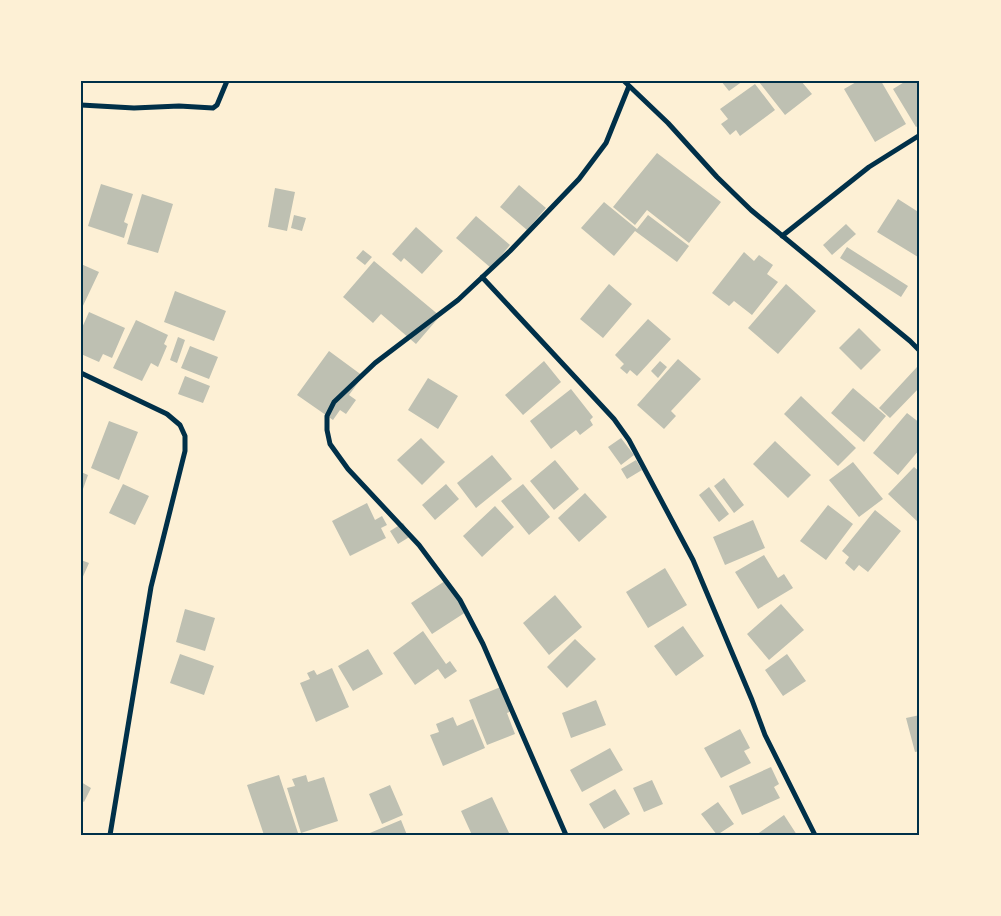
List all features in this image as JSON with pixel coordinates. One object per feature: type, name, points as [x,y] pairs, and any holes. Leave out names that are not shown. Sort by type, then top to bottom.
[{"type":"street","points":[[81,105],[134,108],[179,106],[213,108],[217,105],[227,81]]},
{"type":"street","points":[[624,81],[751,210],[853,293],[920,351]]},
{"type":"street","points":[[566,835],[483,644],[460,600],[419,545],[348,469],[330,444],[327,430],[328,416],[334,402],[375,363],[458,300],[510,251],[579,179],[606,143],[629,86]]},
{"type":"street","points":[[782,236],[870,167],[920,135]]},
{"type":"street","points":[[482,277],[614,419],[629,440],[693,560],[752,700],[764,735],[816,835]]},
{"type":"street","points":[[81,373],[166,414],[180,425],[184,436],[185,450],[151,587],[110,835]]},
{"type":"building","points":[[721,81],[743,81],[729,91]]},
{"type":"building","points":[[801,81],[812,94],[785,115],[759,82]]},
{"type":"building","points":[[858,81],[881,81],[906,124],[875,142],[844,89]]},
{"type":"building","points":[[906,81],[920,81],[920,125],[916,127],[893,89]]},
{"type":"building","points":[[755,84],[775,110],[740,136],[736,130],[730,135],[721,124],[728,119],[720,109]]},
{"type":"building","points":[[657,153],[721,202],[689,243],[647,210],[635,225],[613,207]]},
{"type":"building","points":[[101,184],[133,194],[124,222],[128,224],[124,238],[88,226]]},
{"type":"building","points":[[519,185],[546,208],[527,230],[500,207]]},
{"type":"building","points":[[275,188],[295,192],[287,231],[268,227]]},
{"type":"building","points":[[142,194],[173,204],[158,253],[127,244]]},
{"type":"building","points":[[898,199],[920,213],[920,254],[918,257],[877,232]]},
{"type":"building","points":[[604,202],[637,229],[648,215],[689,246],[677,262],[635,231],[614,256],[581,228]]},
{"type":"building","points":[[294,215],[306,218],[302,231],[291,228]]},
{"type":"building","points":[[476,216],[510,245],[491,268],[456,238]]},
{"type":"building","points":[[846,224],[856,234],[832,255],[823,245]]},
{"type":"building","points":[[416,227],[443,251],[422,274],[404,258],[401,262],[392,254]]},
{"type":"building","points":[[847,247],[908,286],[901,297],[840,258]]},
{"type":"building","points":[[363,250],[372,257],[365,265],[356,258]]},
{"type":"building","points":[[744,252],[754,261],[759,255],[773,265],[767,274],[778,282],[752,315],[734,301],[729,306],[712,293]]},
{"type":"building","points":[[374,261],[440,316],[416,344],[381,314],[373,323],[343,297]]},
{"type":"building","points":[[81,264],[99,272],[81,310]]},
{"type":"building","points":[[609,284],[632,304],[603,338],[580,319]]},
{"type":"building","points":[[786,284],[816,311],[778,354],[748,328]]},
{"type":"building","points":[[175,291],[226,311],[214,341],[164,322]]},
{"type":"building","points":[[89,312],[125,328],[112,358],[103,354],[99,362],[81,354],[83,346],[81,345],[81,330]]},
{"type":"building","points":[[648,319],[671,339],[637,376],[630,370],[627,374],[620,368],[624,364],[615,355]]},
{"type":"building","points":[[136,320],[168,335],[164,344],[167,346],[158,367],[151,363],[142,381],[113,368]]},
{"type":"building","points":[[859,328],[881,350],[861,370],[839,348]]},
{"type":"building","points":[[178,337],[185,340],[177,363],[170,360]]},
{"type":"building","points":[[190,346],[218,357],[209,379],[181,368]]},
{"type":"building","points":[[329,351],[363,376],[349,395],[356,400],[346,414],[340,410],[333,420],[297,395]]},
{"type":"building","points":[[678,359],[701,379],[671,411],[676,416],[664,429],[637,405]]},
{"type":"building","points":[[544,361],[561,382],[523,415],[505,395]]},
{"type":"building","points":[[660,361],[667,367],[658,378],[651,371]]},
{"type":"building","points":[[917,367],[920,370],[920,387],[890,418],[879,408]]},
{"type":"building","points":[[185,376],[210,386],[203,403],[178,394]]},
{"type":"building","points":[[428,378],[458,396],[438,429],[408,410]]},
{"type":"building","points":[[853,388],[886,416],[864,442],[831,413]]},
{"type":"building","points":[[571,389],[593,417],[590,420],[593,425],[580,435],[576,430],[551,449],[530,421]]},
{"type":"building","points":[[801,396],[856,448],[838,466],[784,414]]},
{"type":"building","points":[[907,413],[920,423],[920,449],[898,475],[873,453]]},
{"type":"building","points":[[109,421],[138,432],[119,480],[91,468]]},
{"type":"building","points":[[421,438],[445,462],[422,485],[397,460]]},
{"type":"building","points":[[621,438],[634,455],[621,465],[608,447]]},
{"type":"building","points":[[775,441],[811,475],[788,498],[753,464]]},
{"type":"building","points":[[492,455],[512,479],[476,508],[457,483]]},
{"type":"building","points":[[555,460],[579,489],[554,510],[530,481]]},
{"type":"building","points":[[636,460],[642,470],[627,479],[621,469]]},
{"type":"building","points":[[853,462],[883,499],[859,517],[829,480]]},
{"type":"building","points":[[914,467],[920,472],[919,523],[888,494]]},
{"type":"building","points":[[81,472],[88,475],[83,489],[81,489]]},
{"type":"building","points":[[724,478],[744,505],[734,513],[714,486]]},
{"type":"building","points":[[123,484],[149,496],[135,525],[109,513]]},
{"type":"building","points":[[446,484],[459,499],[435,520],[422,505]]},
{"type":"building","points":[[523,484],[550,517],[529,535],[501,501]]},
{"type":"building","points":[[709,487],[729,514],[719,522],[699,495]]},
{"type":"building","points":[[585,493],[607,517],[579,542],[558,518]]},
{"type":"building","points":[[367,503],[375,520],[382,516],[387,525],[381,528],[386,538],[350,556],[332,521]]},
{"type":"building","points":[[828,505],[853,524],[826,560],[800,541]]},
{"type":"building","points":[[495,506],[514,527],[482,557],[463,536]]},
{"type":"building","points":[[875,510],[901,531],[868,572],[859,565],[854,571],[845,563],[849,557],[842,551]]},
{"type":"building","points":[[753,520],[765,548],[725,565],[713,537]]},
{"type":"building","points":[[403,523],[411,536],[398,544],[390,531]]},
{"type":"building","points":[[764,555],[778,578],[784,574],[793,588],[758,609],[735,572]]},
{"type":"building","points":[[81,560],[89,563],[81,581]]},
{"type":"building","points":[[665,568],[687,605],[648,628],[626,592]]},
{"type":"building","points":[[445,581],[466,612],[432,634],[411,603]]},
{"type":"building","points":[[555,595],[582,627],[549,655],[523,623]]},
{"type":"building","points":[[781,604],[804,630],[769,660],[747,634]]},
{"type":"building","points":[[185,609],[215,618],[205,651],[176,642]]},
{"type":"building","points":[[683,626],[704,656],[676,676],[654,646]]},
{"type":"building","points":[[423,631],[446,664],[450,661],[457,671],[445,679],[438,669],[415,685],[393,653]]},
{"type":"building","points":[[575,639],[596,659],[567,688],[547,667]]},
{"type":"building","points":[[368,649],[383,674],[353,691],[338,666]]},
{"type":"building","points":[[180,654],[214,666],[204,695],[170,683]]},
{"type":"building","points":[[787,654],[806,681],[783,696],[765,670]]},
{"type":"building","points":[[332,668],[349,707],[316,722],[300,683],[310,679],[307,673],[314,670],[317,675]]},
{"type":"building","points":[[503,686],[512,711],[507,713],[515,734],[487,745],[469,700]]},
{"type":"building","points":[[596,700],[606,725],[571,738],[562,713]]},
{"type":"building","points":[[920,715],[920,751],[915,752],[906,718]]},
{"type":"building","points":[[453,717],[457,726],[473,719],[485,748],[443,766],[430,735],[439,732],[436,724]]},
{"type":"building","points":[[740,729],[750,748],[744,751],[751,763],[721,778],[704,748]]},
{"type":"building","points":[[610,748],[623,770],[582,792],[570,770]]},
{"type":"building","points":[[771,767],[779,784],[774,787],[780,798],[742,815],[729,786]]},
{"type":"building","points":[[279,775],[298,833],[264,835],[247,785]]},
{"type":"building","points":[[306,775],[308,782],[324,777],[338,821],[301,833],[287,788],[295,786],[292,779]]},
{"type":"building","points":[[652,780],[663,804],[644,812],[633,788]]},
{"type":"building","points":[[81,782],[91,788],[84,802],[81,800]]},
{"type":"building","points":[[390,785],[403,815],[382,824],[369,794]]},
{"type":"building","points":[[615,789],[630,814],[604,829],[589,804]]},
{"type":"building","points":[[492,797],[510,835],[472,835],[461,811]]},
{"type":"building","points":[[718,802],[734,824],[717,835],[701,814]]},
{"type":"building","points":[[784,815],[797,835],[756,835]]},
{"type":"building","points":[[401,820],[407,835],[365,835]]}]
